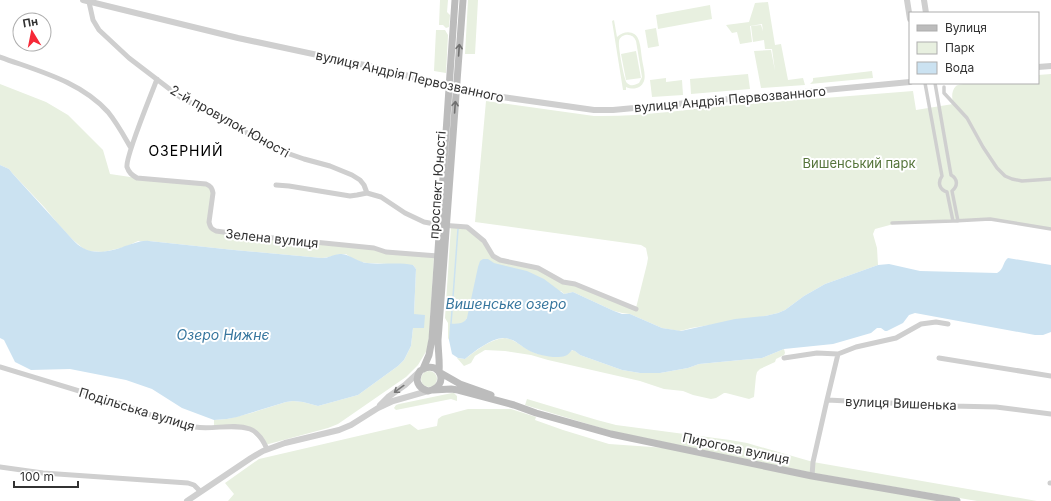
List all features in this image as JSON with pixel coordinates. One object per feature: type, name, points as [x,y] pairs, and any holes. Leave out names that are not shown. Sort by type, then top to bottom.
[{"type":"main road","name":"проспект Юності","points":[[453,88],[455,0]]},
{"type":"main road","name":"проспект Юності","points":[[439,372],[440,363],[438,340],[443,225],[453,88],[463,0]]},
{"type":"main road","name":"проспект Юності","points":[[421,370],[430,349],[432,339],[438,256],[443,225]]},
{"type":"main road","points":[[440,363],[456,382]]},
{"type":"main road","points":[[426,367],[432,367],[439,372],[441,382],[439,386],[431,391],[423,390],[420,387],[417,379],[421,370],[426,367]]},
{"type":"main road","name":"Пирогова вулиця","points":[[439,372],[472,389],[536,413],[611,434],[812,476],[957,501]]},
{"type":"main road","name":"Пирогова вулиця","points":[[431,391],[458,390],[514,405]]},
{"type":"street","points":[[907,0],[909,13]]},
{"type":"street","points":[[924,0],[926,12]]},
{"type":"street","name":"вулиця Андрія Первозванного","points":[[86,1],[238,38],[349,62],[453,88],[502,97],[594,110],[613,110],[909,82]]},
{"type":"street","name":"2-й провулок Юності","points":[[86,1],[93,20],[99,30],[129,58],[180,97],[281,151],[330,166],[352,175],[360,180],[367,193]]},
{"type":"street","points":[[0,57],[65,81],[80,89],[96,101],[107,112],[131,148]]},
{"type":"street","points":[[1039,67],[1051,66]]},
{"type":"street","name":"Зелена вулиця","points":[[157,79],[131,148],[127,167],[132,175],[137,178],[206,184],[210,186],[213,193],[209,225],[212,230],[245,235],[374,248],[386,252],[438,256]]},
{"type":"street","points":[[926,84],[942,176],[939,185],[947,192],[952,191],[956,186],[957,181],[952,175],[935,84]]},
{"type":"street","points":[[944,87],[944,93],[967,118],[997,168],[1005,176],[1022,181],[1051,179]]},
{"type":"street","points":[[942,176],[948,174],[952,175]]},
{"type":"street","points":[[276,185],[350,196],[367,193],[381,197],[405,213],[424,222],[465,226],[469,228],[484,241],[493,256],[500,260],[538,268],[563,282],[575,284],[636,309]]},
{"type":"street","points":[[952,191],[958,221]]},
{"type":"street","points":[[947,192],[952,221]]},
{"type":"street","points":[[892,223],[958,221],[990,218],[1051,229]]},
{"type":"street","points":[[784,358],[817,353],[838,354],[856,347],[896,338],[921,324],[936,322],[948,324]]},
{"type":"street","points":[[827,400],[838,354]]},
{"type":"street","points":[[939,358],[1051,376]]},
{"type":"street","name":"Подільська вулиця","points":[[0,367],[122,404],[141,412],[186,426],[199,428],[230,427],[249,429],[259,437],[268,449]]},
{"type":"street","name":"Пирогова вулиця","points":[[378,408],[388,397],[405,385],[421,370]]},
{"type":"street","name":"Пирогова вулиця","points":[[187,501],[251,458],[268,449],[285,443],[345,428],[378,408],[393,401],[431,391]]},
{"type":"street","name":"вулиця Вишенька","points":[[812,476],[813,462],[827,400],[940,406],[996,407],[1051,414]]},
{"type":"street","points":[[0,467],[43,473],[188,484],[194,485],[200,491]]},
{"type":"green space","points":[[440,0],[448,0],[447,12],[450,15],[449,27],[446,28],[443,25],[439,25]]},
{"type":"green space","points":[[468,0],[478,0],[475,54],[465,54]]},
{"type":"green space","points":[[768,2],[775,45],[781,44],[788,80],[803,78],[805,85],[761,88],[754,51],[771,50],[775,71],[772,49],[765,49],[764,40],[753,42],[751,26],[761,25],[763,31],[762,24],[750,26],[752,42],[740,44],[737,32],[732,33],[726,25],[749,22],[755,3]]},
{"type":"green space","points":[[710,5],[712,19],[658,29],[656,15]]},
{"type":"green space","points":[[614,20],[617,37],[623,33],[630,32],[637,37],[639,41],[645,76],[643,84],[639,87],[626,87],[626,90],[623,90],[612,21]],"holes":[[[630,35],[636,41],[642,77],[639,83],[633,85],[628,84],[626,81],[619,50],[621,37]]]},
{"type":"green space","points":[[656,28],[659,46],[648,48],[645,30]]},
{"type":"green space","points":[[436,30],[445,30],[448,35],[446,73],[434,71]]},
{"type":"green space","points":[[636,51],[641,78],[626,80],[621,54]]},
{"type":"green space","points":[[872,71],[873,78],[810,84],[813,81],[813,78]]},
{"type":"green space","points":[[748,74],[750,89],[691,94],[690,79]]},
{"type":"green space","name":"Вишенський парк","points":[[1051,74],[1051,229],[993,219],[901,222],[875,229],[873,234],[877,248],[878,265],[825,284],[804,296],[785,310],[765,316],[679,331],[662,328],[630,314],[614,311],[573,292],[564,294],[561,291],[467,318],[463,323],[461,332],[449,340],[448,338],[448,323],[445,318],[451,226],[465,226],[484,241],[493,256],[533,266],[556,277],[636,308],[648,258],[646,248],[641,245],[475,222],[486,101],[594,116],[612,116],[913,91],[916,110],[953,104],[953,90],[956,86],[961,84],[1039,84],[1039,75]]},
{"type":"green space","points":[[666,78],[666,82],[682,80],[683,95],[652,97],[650,80]]},
{"type":"green space","points":[[0,84],[46,102],[68,115],[103,150],[110,174],[206,184],[213,189],[209,222],[212,230],[434,256],[427,350],[418,365],[406,377],[338,424],[328,428],[265,445],[249,429],[214,427],[214,420],[227,419],[251,413],[286,402],[303,402],[318,406],[358,395],[398,366],[404,360],[411,346],[413,328],[423,328],[414,314],[416,269],[413,265],[367,263],[356,261],[346,254],[322,258],[149,241],[138,241],[125,247],[103,252],[84,249],[73,240],[9,169],[0,165]]},
{"type":"green space","points":[[505,338],[514,341],[532,352],[556,355],[567,354],[574,350],[580,355],[622,370],[640,373],[660,373],[688,368],[699,364],[762,358],[784,349],[785,353],[776,359],[775,362],[757,372],[754,397],[749,399],[724,393],[711,399],[683,391],[664,389],[640,381],[531,355],[505,351],[485,350],[475,356],[471,363],[464,366],[457,358],[465,359],[494,340]]},
{"type":"green space","points":[[429,371],[435,373],[437,379],[435,385],[429,387],[423,385],[421,379],[423,373]]},
{"type":"green space","points":[[452,393],[457,396],[457,401],[451,399],[396,410],[394,408],[399,404]]},
{"type":"green space","points":[[527,399],[616,425],[747,443],[813,462],[1037,501],[977,501],[813,473],[611,431],[525,405]]},
{"type":"green space","points":[[468,409],[511,409],[536,417],[535,420],[563,430],[609,444],[681,449],[957,501],[228,501],[234,494],[225,483],[259,459],[410,424],[418,430],[437,426],[438,419],[442,416]]},
{"type":"water","name":"Озеро Нижнє","points":[[0,165],[9,169],[73,240],[88,250],[98,252],[110,251],[137,242],[146,241],[322,258],[343,254],[367,263],[413,265],[416,269],[414,314],[425,315],[424,328],[413,328],[411,346],[404,360],[358,395],[318,406],[303,402],[286,402],[227,419],[214,420],[182,408],[152,389],[126,380],[70,369],[31,370],[15,362],[4,340],[0,338]]},
{"type":"water","name":"Вишенське озеро","points":[[1008,258],[1051,265],[1051,332],[1043,335],[1035,335],[915,313],[909,315],[903,323],[887,331],[877,328],[871,333],[833,344],[784,349],[762,358],[699,364],[688,368],[660,373],[640,373],[622,370],[580,355],[572,350],[566,356],[561,357],[541,355],[528,350],[517,342],[507,338],[498,339],[488,343],[465,359],[458,358],[452,354],[449,340],[450,324],[462,323],[467,318],[478,267],[480,261],[483,259],[488,259],[494,263],[527,271],[544,279],[564,294],[573,292],[622,314],[630,314],[662,328],[681,331],[735,319],[778,313],[825,284],[878,265],[889,264],[920,271],[997,273],[1001,270]]},
{"type":"waterway","points":[[451,324],[458,229]]},
{"type":"district","name":"ОЗЕРНИЙ","points":[[186,150]]}]
